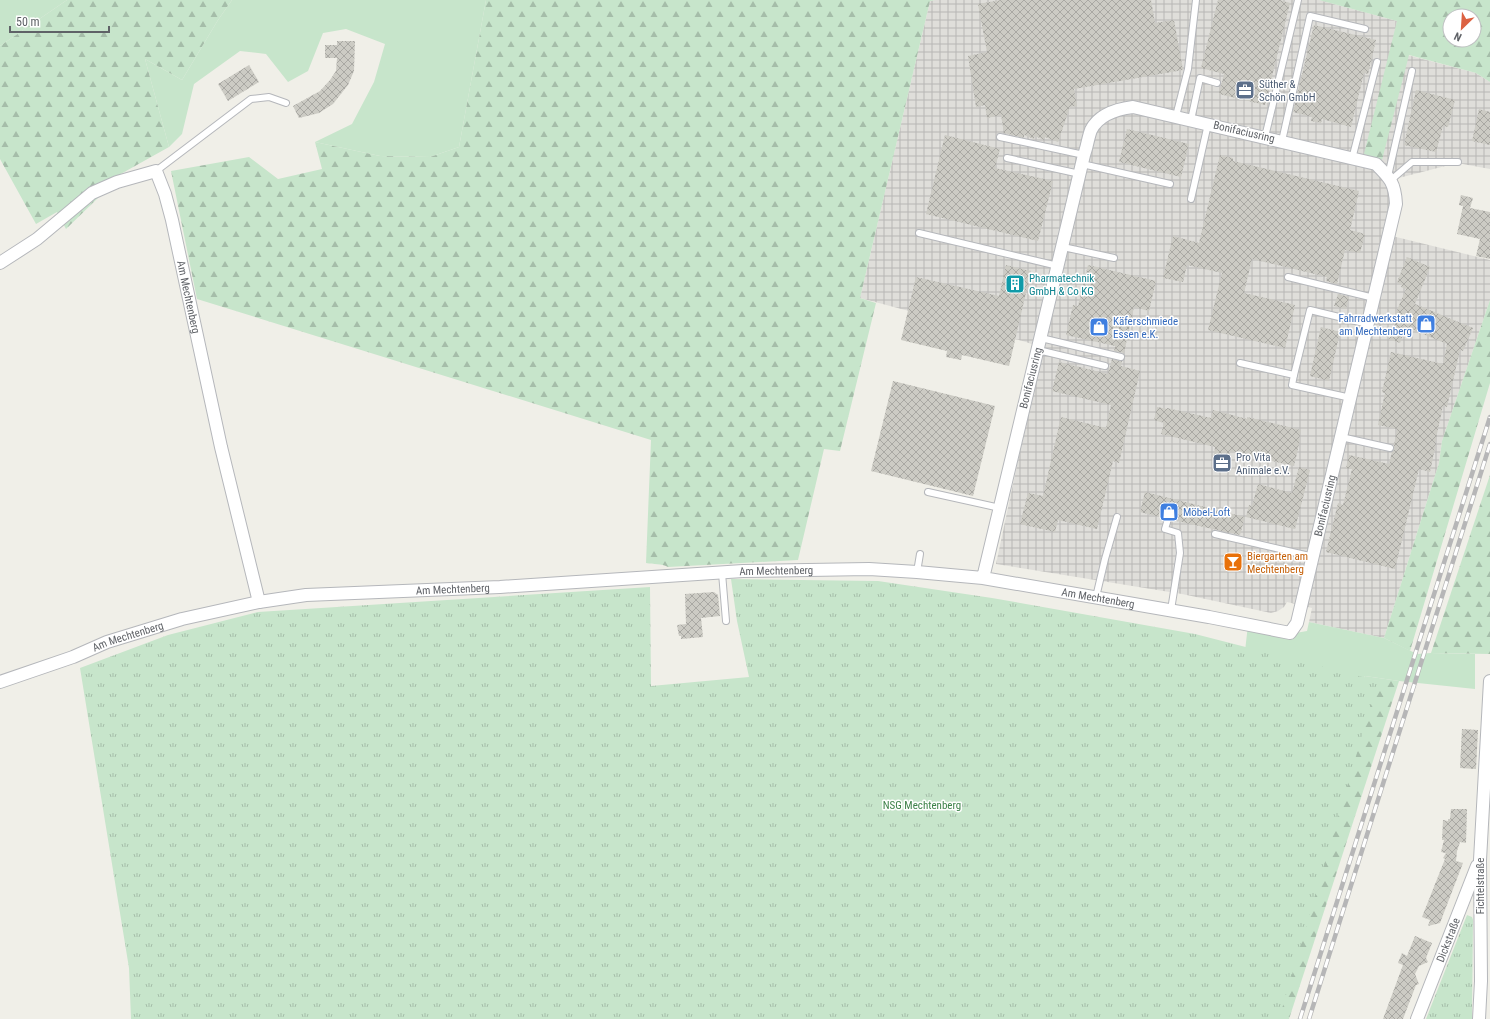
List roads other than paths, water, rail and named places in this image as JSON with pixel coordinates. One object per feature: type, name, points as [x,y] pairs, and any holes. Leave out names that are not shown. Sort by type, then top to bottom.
[{"type":"street","name":"Bonifaciusring","points":[[983,578],[1091,131],[1104,116],[1116,109],[1133,106],[1376,164],[1390,178],[1396,193],[1396,204],[1314,557],[1297,623],[1290,634]]},
{"type":"street","points":[[0,263],[37,239],[92,193],[117,182],[156,171]]},
{"type":"street","name":"Am Mechtenberg","points":[[156,171],[165,194],[172,220],[221,447],[259,602]]},
{"type":"street","name":"Am Mechtenberg","points":[[0,682],[108,642],[167,624],[259,602],[306,596],[722,573],[868,569],[983,578],[1171,610],[1290,634]]},
{"type":"street","name":"Fichtelstraße","points":[[1480,1019],[1480,860],[1490,681]]},
{"type":"street","name":"Dickstraße","points":[[1417,1019],[1480,860]]},
{"type":"lane","points":[[1176,116],[1188,69],[1196,0]]},
{"type":"lane","points":[[1265,137],[1298,0]]},
{"type":"lane","points":[[1282,141],[1310,16],[1365,29]]},
{"type":"lane","points":[[1352,159],[1377,62]]},
{"type":"lane","points":[[1390,178],[1412,71]]},
{"type":"lane","points":[[1191,120],[1200,78],[1217,83]]},
{"type":"lane","points":[[156,171],[251,99],[269,97],[286,103]]},
{"type":"lane","points":[[1191,199],[1208,124]]},
{"type":"lane","points":[[1000,136],[1082,164],[1170,184]]},
{"type":"lane","points":[[1007,158],[1082,164]]},
{"type":"lane","points":[[1390,178],[1412,162],[1458,162]]},
{"type":"lane","points":[[919,233],[1058,266]]},
{"type":"lane","points":[[1062,247],[1114,258]]},
{"type":"lane","points":[[1288,277],[1374,298]]},
{"type":"lane","points":[[1350,398],[1292,385],[1294,375],[1310,310],[1368,324]]},
{"type":"lane","points":[[1041,338],[1121,357]]},
{"type":"lane","points":[[1038,350],[1104,366]]},
{"type":"lane","points":[[1240,363],[1294,375]]},
{"type":"lane","points":[[1342,437],[1390,448]]},
{"type":"lane","points":[[928,492],[1000,508]]},
{"type":"lane","points":[[1096,597],[1117,517]]},
{"type":"lane","points":[[1168,518],[1165,529],[1178,532],[1180,554],[1171,610]]},
{"type":"lane","points":[[1215,534],[1314,557]]},
{"type":"lane","points":[[917,572],[920,554]]},
{"type":"lane","points":[[722,573],[726,621]]},
{"type":"railway","points":[[1300,1019],[1490,417]]},
{"type":"railway","points":[[1309,1019],[1490,444]]},
{"type":"place","name":"Süther & Schön GmbH","points":[[1245,90]]},
{"type":"place","name":"Pharmatechnik GmbH & Co KG","points":[[1015,284]]},
{"type":"place","name":"Fahrradwerkstatt am Mechtenberg","points":[[1426,324]]},
{"type":"place","name":"Käferschmiede Essen e.K.","points":[[1099,327]]},
{"type":"place","name":"Pro Vita Animale e.V.","points":[[1222,463]]},
{"type":"place","name":"Möbel-Loft","points":[[1169,512]]},
{"type":"place","name":"Biergarten am Mechtenberg","points":[[1233,562]]},
{"type":"park label","name":"NSG Mechtenberg","points":[[922,805]]}]
